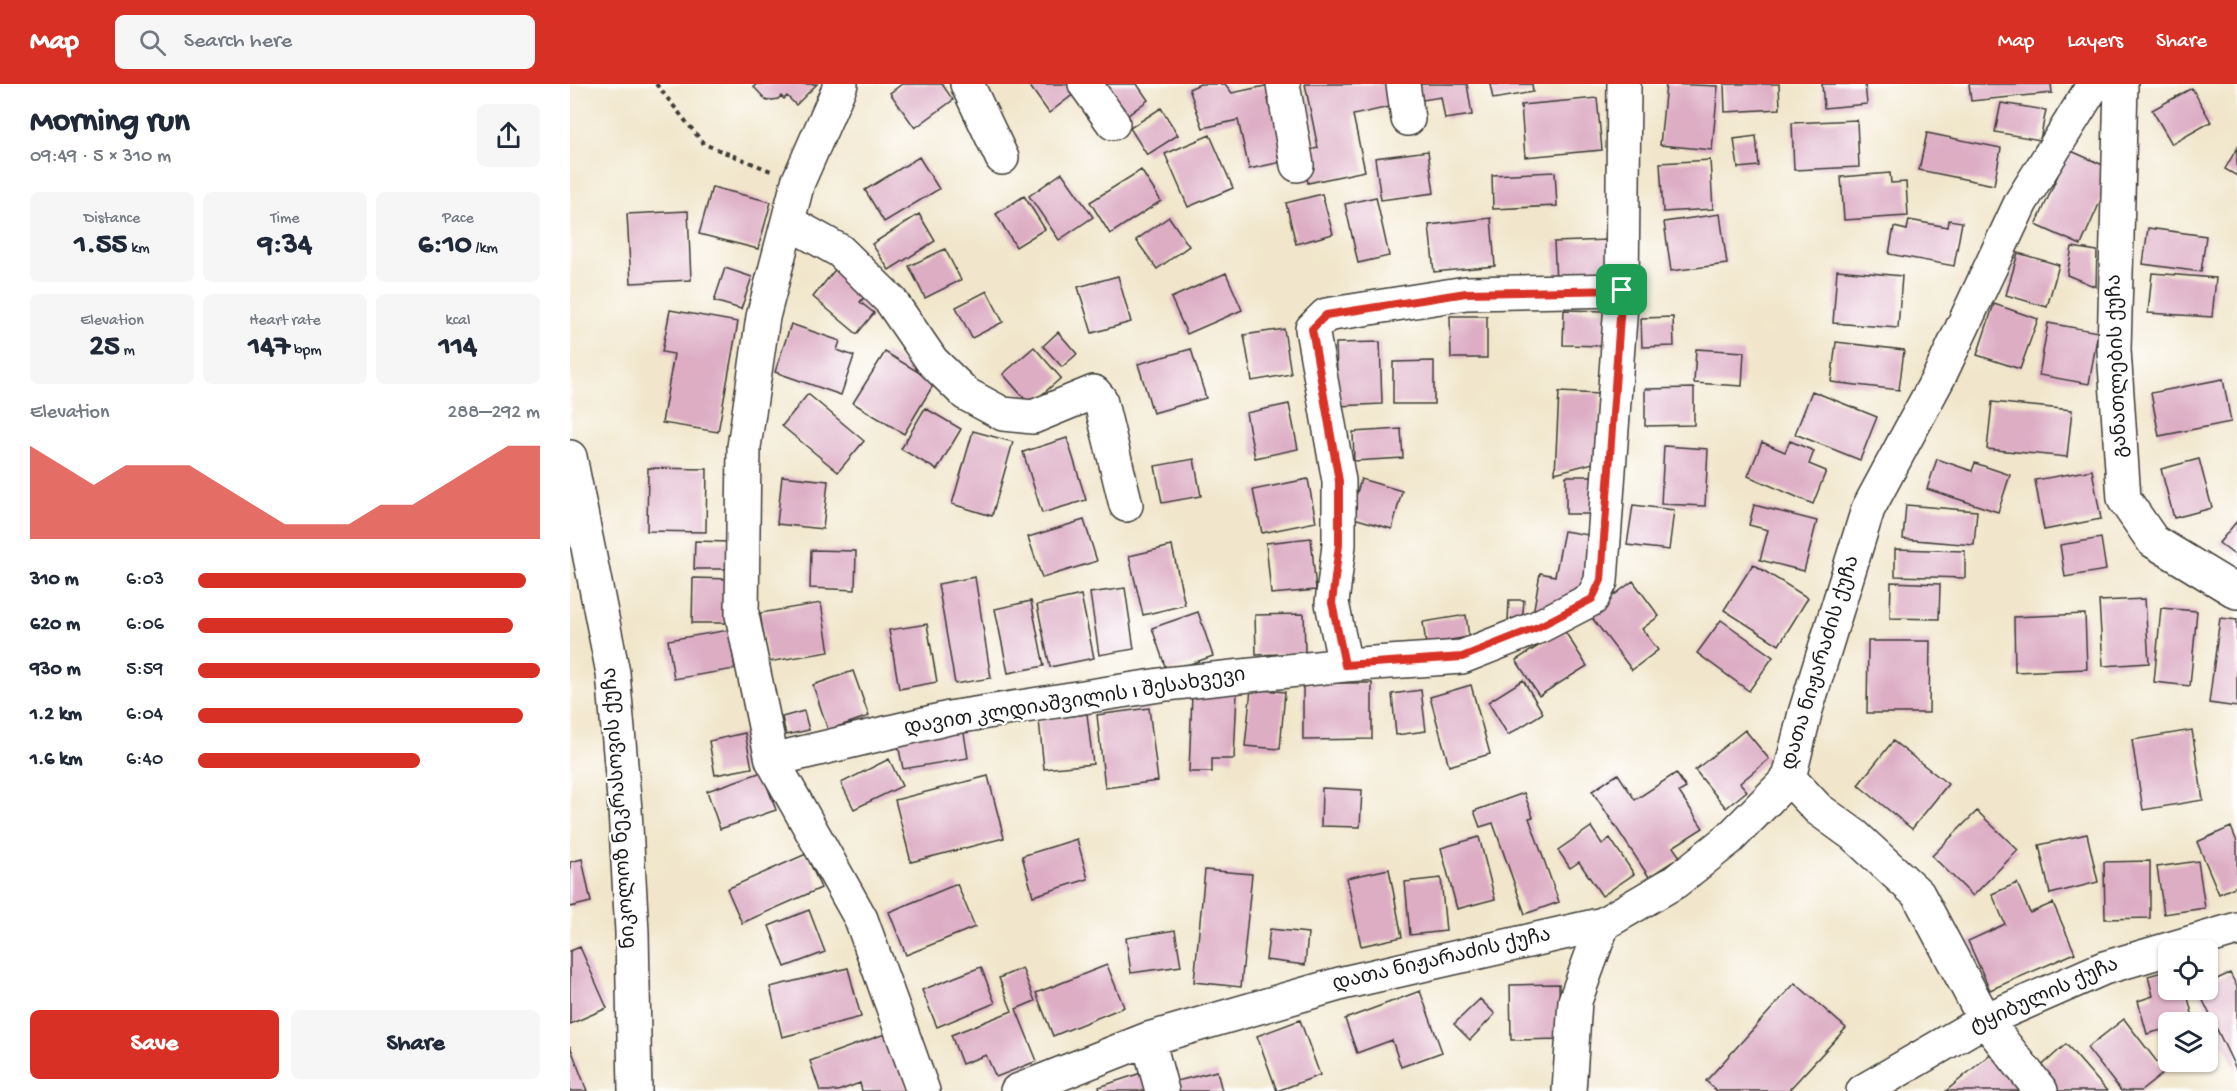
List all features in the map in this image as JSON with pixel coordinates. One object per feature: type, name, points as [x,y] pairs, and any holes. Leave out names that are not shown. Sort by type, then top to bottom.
[{"type":"street","points":[[841,84],[798,182],[763,317],[744,447],[742,615],[772,760],[861,919],[923,1091]]},
{"type":"street","points":[[966,84],[1002,158]]},
{"type":"street","points":[[1084,84],[1113,123]]},
{"type":"street","points":[[1282,84],[1297,165]]},
{"type":"street","points":[[1403,84],[1408,119]]},
{"type":"street","name":"დავით კლდიაშვილის I შესახვევი","points":[[772,760],[949,718],[1166,684],[1345,665],[1462,657],[1538,627],[1592,599],[1601,580],[1622,290],[1624,84]]},
{"type":"street","name":"დათა ნიჟარაძის ქუჩა","points":[[1017,1091],[1148,1039],[1343,983],[1603,924],[1675,882],[1730,838],[1789,778],[1805,713],[1868,509],[1940,375],[2021,202],[2094,84]]},
{"type":"street","name":"განათლების ქუჩა","points":[[2121,84],[2115,350],[2124,499],[2153,541],[2237,592]]},
{"type":"street","points":[[788,222],[840,251],[891,301],[932,361],[966,394],[1003,414],[1033,417],[1094,392],[1100,399],[1126,505]]},
{"type":"street","points":[[1345,665],[1332,603],[1339,545],[1339,481],[1312,329],[1326,315],[1466,293],[1622,290]]},
{"type":"street","name":"ნიკოლოზ ნეკრასოვის ქუჩა","points":[[570,457],[613,673],[626,810],[635,1091]]},
{"type":"street","points":[[1789,778],[1818,809],[1854,835],[1918,894],[1985,1020],[2041,1091]]},
{"type":"street","points":[[1569,1091],[1575,1001],[1603,924]]},
{"type":"street","name":"ტყიბულის ქუჩა","points":[[1863,1091],[1985,1020],[2104,968],[2237,929]]},
{"type":"street","points":[[1148,1039],[1162,1091]]},
{"type":"path","points":[[656,84],[704,144],[798,182]]},
{"type":"building","points":[[756,84],[817,84],[796,105],[787,96],[784,99],[781,96],[778,99],[767,101],[754,87]]},
{"type":"building","points":[[902,84],[942,84],[953,100],[915,128],[890,93]]},
{"type":"building","points":[[1069,84],[1075,93],[1049,113],[1029,85]]},
{"type":"building","points":[[1102,84],[1137,84],[1148,100],[1120,121]]},
{"type":"building","points":[[1200,84],[1225,84],[1232,93],[1275,84],[1290,160],[1249,169],[1238,120],[1203,128],[1189,89]]},
{"type":"building","points":[[1305,84],[1389,84],[1394,106],[1353,115],[1365,171],[1308,183],[1302,152],[1318,148]]},
{"type":"building","points":[[1407,84],[1467,84],[1472,115],[1445,119],[1441,97],[1410,102]]},
{"type":"building","points":[[1490,84],[1532,84],[1533,92],[1493,99]]},
{"type":"building","points":[[1666,84],[1718,86],[1712,150],[1660,145]]},
{"type":"building","points":[[1724,84],[1779,84],[1780,109],[1725,112]]},
{"type":"building","points":[[1822,84],[1865,84],[1867,104],[1824,108]]},
{"type":"building","points":[[1969,84],[2051,84],[2052,93],[1971,101]]},
{"type":"building","points":[[2192,88],[2211,122],[2172,144],[2152,110]]},
{"type":"building","points":[[1597,98],[1602,150],[1525,157],[1521,105]]},
{"type":"building","points":[[2001,103],[2046,110],[2040,140],[1995,132]]},
{"type":"building","points":[[1161,108],[1178,135],[1147,155],[1130,128]]},
{"type":"building","points":[[1857,120],[1859,167],[1794,170],[1792,123]]},
{"type":"building","points":[[1927,133],[2001,148],[1994,185],[1919,170]]},
{"type":"building","points":[[1210,135],[1233,188],[1188,207],[1165,154]]},
{"type":"building","points":[[1756,136],[1759,166],[1738,168],[1734,139]]},
{"type":"building","points":[[2237,148],[2237,176],[2225,169]]},
{"type":"building","points":[[2069,150],[2114,170],[2081,245],[2036,225]]},
{"type":"building","points":[[1428,151],[1434,193],[1381,200],[1375,158]]},
{"type":"building","points":[[919,157],[939,189],[884,222],[865,190]]},
{"type":"building","points":[[1710,160],[1713,209],[1663,212],[1660,163]]},
{"type":"building","points":[[1141,170],[1161,201],[1110,234],[1090,202]]},
{"type":"building","points":[[1555,172],[1557,206],[1493,209],[1492,175]]},
{"type":"building","points":[[1062,173],[1093,217],[1059,240],[1029,196]]},
{"type":"building","points":[[1890,173],[1891,183],[1906,182],[1908,216],[1844,220],[1841,177]]},
{"type":"building","points":[[712,187],[771,202],[758,249],[699,234]]},
{"type":"building","points":[[1322,194],[1333,234],[1296,244],[1286,203]]},
{"type":"building","points":[[1024,196],[1045,229],[1016,247],[996,214]]},
{"type":"building","points":[[1376,197],[1389,256],[1358,263],[1345,204]]},
{"type":"building","points":[[688,211],[691,280],[631,283],[627,214]]},
{"type":"building","points":[[919,214],[935,241],[889,270],[872,244]]},
{"type":"building","points":[[1720,214],[1727,264],[1671,271],[1664,222]]},
{"type":"building","points":[[1169,217],[1189,246],[1157,269],[1136,240]]},
{"type":"building","points":[[1491,218],[1495,266],[1434,272],[1429,225]]},
{"type":"building","points":[[1909,220],[1948,227],[1949,220],[1962,222],[1954,266],[1889,254],[1894,227],[1907,230]]},
{"type":"building","points":[[2148,228],[2206,236],[2201,272],[2143,264]]},
{"type":"building","points":[[1608,240],[1609,279],[1556,281],[1554,242]]},
{"type":"building","points":[[2072,247],[2097,251],[2096,287],[2067,275]]},
{"type":"building","points":[[945,249],[961,280],[925,298],[909,266]]},
{"type":"building","points":[[2018,253],[2059,265],[2047,307],[2006,295]]},
{"type":"building","points":[[838,266],[869,292],[860,302],[874,313],[857,334],[813,297]]},
{"type":"building","points":[[725,268],[752,277],[741,309],[714,301]]},
{"type":"building","points":[[1837,270],[1902,276],[1898,328],[1833,323]]},
{"type":"building","points":[[1226,273],[1242,310],[1187,334],[1171,298]]},
{"type":"building","points":[[2152,273],[2216,278],[2212,317],[2148,313]]},
{"type":"building","points":[[1118,276],[1131,322],[1092,333],[1078,287]]},
{"type":"building","points":[[987,291],[1003,322],[972,338],[956,307]]},
{"type":"building","points":[[1994,304],[2038,319],[2020,369],[1977,355]]},
{"type":"building","points":[[670,310],[738,322],[718,432],[662,423],[674,354],[662,352]]},
{"type":"building","points":[[1564,310],[1606,311],[1605,346],[1563,345]]},
{"type":"building","points":[[1450,316],[1487,316],[1487,358],[1451,358]]},
{"type":"building","points":[[1673,317],[1674,346],[1642,347],[1641,318]]},
{"type":"building","points":[[2048,323],[2098,332],[2089,384],[2039,375]]},
{"type":"building","points":[[791,324],[840,341],[837,350],[854,356],[841,395],[775,372]]},
{"type":"building","points":[[1284,329],[1291,374],[1252,381],[1244,335]]},
{"type":"building","points":[[1058,332],[1077,354],[1062,367],[1043,346]]},
{"type":"building","points":[[1380,342],[1382,404],[1338,406],[1336,343]]},
{"type":"building","points":[[1836,342],[1904,350],[1899,390],[1831,382]]},
{"type":"building","points":[[1034,347],[1061,378],[1030,405],[1003,374]]},
{"type":"building","points":[[1191,349],[1206,398],[1153,413],[1138,364]]},
{"type":"building","points":[[1696,349],[1744,352],[1742,386],[1694,383]]},
{"type":"building","points":[[885,352],[935,382],[904,434],[853,403]]},
{"type":"building","points":[[1434,361],[1434,404],[1393,404],[1393,362]]},
{"type":"building","points":[[2223,379],[2231,422],[2159,436],[2151,393]]},
{"type":"building","points":[[1694,388],[1694,425],[1645,426],[1645,389]]},
{"type":"building","points":[[1812,391],[1877,417],[1860,460],[1795,434]]},
{"type":"building","points":[[1559,392],[1600,394],[1597,462],[1555,473]]},
{"type":"building","points":[[808,394],[864,441],[838,472],[782,426]]},
{"type":"building","points":[[1992,402],[2072,410],[2067,457],[1987,449]]},
{"type":"building","points":[[1289,404],[1298,449],[1255,458],[1246,413]]},
{"type":"building","points":[[925,408],[961,429],[937,470],[901,449]]},
{"type":"building","points":[[1401,429],[1403,458],[1354,461],[1353,432]]},
{"type":"building","points":[[973,431],[1013,442],[992,516],[952,504]]},
{"type":"building","points":[[1067,438],[1086,500],[1042,513],[1023,452]]},
{"type":"building","points":[[1790,441],[1814,451],[1809,464],[1826,471],[1813,504],[1748,476],[1762,442],[1785,452]]},
{"type":"building","points":[[1664,446],[1708,449],[1705,506],[1661,504]]},
{"type":"building","points":[[1194,459],[1201,496],[1162,503],[1155,466]]},
{"type":"building","points":[[1937,459],[1972,471],[1975,463],[2010,475],[1998,512],[1927,489]]},
{"type":"building","points":[[2199,459],[2212,508],[2174,518],[2161,469]]},
{"type":"building","points":[[648,468],[707,469],[706,532],[647,531]]},
{"type":"building","points":[[2092,470],[2101,519],[2044,530],[2035,480]]},
{"type":"building","points":[[782,476],[828,481],[823,529],[777,524]]},
{"type":"building","points":[[1566,476],[1599,476],[1599,514],[1566,514]]},
{"type":"building","points":[[1308,479],[1316,522],[1262,533],[1253,490]]},
{"type":"building","points":[[1361,479],[1402,491],[1392,529],[1350,517]]},
{"type":"building","points":[[1633,505],[1674,510],[1669,550],[1627,545]]},
{"type":"building","points":[[1754,505],[1817,521],[1804,571],[1760,560],[1768,530],[1749,525]]},
{"type":"building","points":[[1906,505],[1977,511],[1974,545],[1903,539]]},
{"type":"building","points":[[1084,520],[1097,561],[1042,578],[1028,537]]},
{"type":"building","points":[[2237,521],[2237,557],[2219,543]]},
{"type":"building","points":[[1564,531],[1595,536],[1584,594],[1533,614],[1540,573],[1555,576]]},
{"type":"building","points":[[1311,538],[1316,590],[1271,594],[1266,543]]},
{"type":"building","points":[[2101,538],[2106,570],[2065,577],[2060,545]]},
{"type":"building","points":[[695,541],[729,542],[729,569],[694,569]]},
{"type":"building","points":[[1172,546],[1185,605],[1143,615],[1129,556]]},
{"type":"building","points":[[1895,549],[1965,551],[1965,578],[1895,576]]},
{"type":"building","points":[[811,550],[856,551],[855,590],[810,588]]},
{"type":"building","points":[[1753,564],[1808,598],[1779,645],[1724,610]]},
{"type":"building","points":[[975,577],[991,678],[955,684],[938,584]]},
{"type":"building","points":[[693,578],[730,579],[729,623],[692,623]]},
{"type":"building","points":[[1633,581],[1659,616],[1642,629],[1658,650],[1632,670],[1589,614]]},
{"type":"building","points":[[1891,582],[1940,584],[1939,619],[1890,618]]},
{"type":"building","points":[[1125,588],[1134,649],[1099,655],[1090,593]]},
{"type":"building","points":[[1081,595],[1094,658],[1050,667],[1037,605]]},
{"type":"building","points":[[2145,599],[2149,663],[2103,666],[2099,601]]},
{"type":"building","points":[[1509,600],[1524,600],[1522,624],[1508,622]]},
{"type":"building","points":[[1031,601],[1044,666],[1008,673],[995,609]]},
{"type":"building","points":[[821,603],[829,652],[768,662],[760,613]]},
{"type":"building","points":[[2161,608],[2197,611],[2190,686],[2154,682]]},
{"type":"building","points":[[1198,612],[1213,656],[1167,672],[1152,628]]},
{"type":"building","points":[[1304,614],[1305,653],[1256,655],[1255,615]]},
{"type":"building","points":[[2085,614],[2087,669],[2015,672],[2014,617]]},
{"type":"building","points":[[1466,615],[1469,637],[1426,644],[1423,622]]},
{"type":"building","points":[[2220,618],[2237,620],[2237,707],[2209,703]]},
{"type":"building","points":[[1721,620],[1773,657],[1749,691],[1697,653]]},
{"type":"building","points":[[927,624],[937,682],[899,689],[889,630]]},
{"type":"building","points":[[729,630],[735,669],[674,679],[668,640]]},
{"type":"building","points":[[1564,630],[1587,666],[1539,696],[1516,660]]},
{"type":"building","points":[[1868,641],[1930,641],[1929,713],[1867,713]]},
{"type":"building","points":[[853,671],[869,716],[828,730],[813,685]]},
{"type":"building","points":[[1523,680],[1543,713],[1508,735],[1488,702]]},
{"type":"building","points":[[1303,683],[1372,683],[1372,739],[1303,740]]},
{"type":"building","points":[[1471,685],[1490,754],[1449,766],[1430,697]]},
{"type":"building","points":[[1251,689],[1285,692],[1280,749],[1245,746]]},
{"type":"building","points":[[1421,690],[1426,731],[1396,735],[1392,694]]},
{"type":"building","points":[[1237,692],[1234,759],[1212,759],[1212,772],[1189,772],[1192,695]]},
{"type":"building","points":[[1149,708],[1158,781],[1105,788],[1097,715]]},
{"type":"building","points":[[804,711],[809,730],[786,735],[782,717]]},
{"type":"building","points":[[1087,714],[1093,764],[1044,769],[1039,720]]},
{"type":"building","points":[[963,727],[968,758],[903,769],[897,739]]},
{"type":"building","points":[[1745,730],[1769,759],[1740,783],[1747,791],[1726,808],[1695,770]]},
{"type":"building","points":[[2192,730],[2203,800],[2143,810],[2132,740]]},
{"type":"building","points":[[745,733],[752,768],[715,775],[709,741]]},
{"type":"building","points":[[1893,741],[1948,784],[1912,829],[1858,785]]},
{"type":"building","points":[[889,759],[902,786],[854,809],[841,783]]},
{"type":"building","points":[[762,772],[776,810],[720,829],[707,791]]},
{"type":"building","points":[[1676,773],[1686,788],[1679,792],[1703,828],[1673,847],[1680,857],[1649,877],[1592,791],[1618,774],[1635,800]]},
{"type":"building","points":[[988,776],[1004,838],[911,862],[895,800]]},
{"type":"building","points":[[1322,788],[1362,790],[1360,827],[1321,826]]},
{"type":"building","points":[[1524,793],[1533,817],[1529,818],[1559,902],[1525,914],[1493,823],[1480,827],[1474,811]]},
{"type":"building","points":[[1977,811],[2018,850],[1973,896],[1932,856]]},
{"type":"building","points":[[1591,827],[1602,844],[1610,838],[1634,874],[1602,896],[1579,862],[1570,868],[1558,850]]},
{"type":"building","points":[[2231,827],[2237,842],[2237,886],[2219,894],[2197,842]]},
{"type":"building","points":[[2087,834],[2098,882],[2050,894],[2039,845]]},
{"type":"building","points":[[1479,837],[1495,899],[1457,909],[1441,848]]},
{"type":"building","points":[[1077,839],[1088,879],[1033,896],[1022,856]]},
{"type":"building","points":[[806,854],[821,888],[742,923],[727,889]]},
{"type":"building","points":[[582,859],[591,902],[570,907],[570,862]]},
{"type":"building","points":[[2150,861],[2150,918],[2105,919],[2104,862]]},
{"type":"building","points":[[2198,861],[2205,908],[2164,914],[2157,867]]},
{"type":"building","points":[[1389,869],[1402,937],[1361,946],[1347,878]]},
{"type":"building","points":[[1205,870],[1252,874],[1241,987],[1194,982]]},
{"type":"building","points":[[1441,878],[1446,931],[1410,935],[1405,882]]},
{"type":"building","points":[[2017,883],[2030,913],[2053,903],[2075,953],[1990,990],[1968,941],[2005,924],[1992,894]]},
{"type":"building","points":[[957,884],[975,927],[906,955],[889,912]]},
{"type":"building","points":[[809,910],[825,952],[785,967],[769,926]]},
{"type":"building","points":[[1270,929],[1308,933],[1305,965],[1266,960]]},
{"type":"building","points":[[1175,930],[1181,966],[1131,973],[1126,938]]},
{"type":"building","points":[[580,947],[607,1008],[570,1024],[570,951]]},
{"type":"building","points":[[1107,965],[1124,1007],[1053,1036],[1036,993]]},
{"type":"building","points":[[981,967],[995,1003],[937,1027],[922,990]]},
{"type":"building","points":[[848,968],[861,1017],[782,1037],[770,987]]},
{"type":"building","points":[[1022,968],[1035,1001],[1016,1009],[1037,1061],[996,1077],[986,1055],[962,1064],[951,1035],[1012,1011],[999,978]]},
{"type":"building","points":[[2158,973],[2158,1000],[2189,1000],[2192,1012],[2158,1012],[2158,1031],[2147,1034],[2138,1001],[2153,996],[2148,976]]},
{"type":"building","points":[[2230,973],[2237,987],[2237,1071],[2218,1032],[2218,1012],[2209,1012],[2203,1000],[2218,1000],[2218,978]]},
{"type":"building","points":[[1795,983],[1846,1028],[1788,1091],[1717,1091],[1706,1081]]},
{"type":"building","points":[[1559,984],[1560,1039],[1511,1040],[1510,985]]},
{"type":"building","points":[[1420,991],[1442,1052],[1401,1067],[1392,1040],[1357,1053],[1345,1019]]},
{"type":"building","points":[[1480,999],[1495,1014],[1470,1040],[1454,1024]]},
{"type":"building","points":[[2124,1019],[2158,1063],[2158,1072],[2165,1072],[2141,1091],[2121,1091],[2087,1048]]},
{"type":"building","points":[[1300,1020],[1320,1075],[1277,1091],[1257,1036]]},
{"type":"building","points":[[893,1031],[908,1091],[862,1091],[860,1083],[838,1091],[820,1091],[810,1061]]},
{"type":"building","points":[[2066,1044],[2107,1091],[2056,1091],[2037,1070]]},
{"type":"building","points":[[570,1046],[587,1091],[570,1091]]},
{"type":"building","points":[[1994,1051],[2026,1091],[1946,1091]]},
{"type":"building","points":[[1217,1071],[1222,1091],[1171,1091],[1169,1083]]},
{"type":"building","points":[[1141,1073],[1147,1091],[1100,1091],[1099,1087]]},
{"type":"route","points":[[1622,290],[1601,580],[1592,599],[1538,627],[1462,657],[1345,665],[1332,603],[1339,545],[1339,481],[1312,329],[1326,315],[1466,293],[1622,290]]}]
